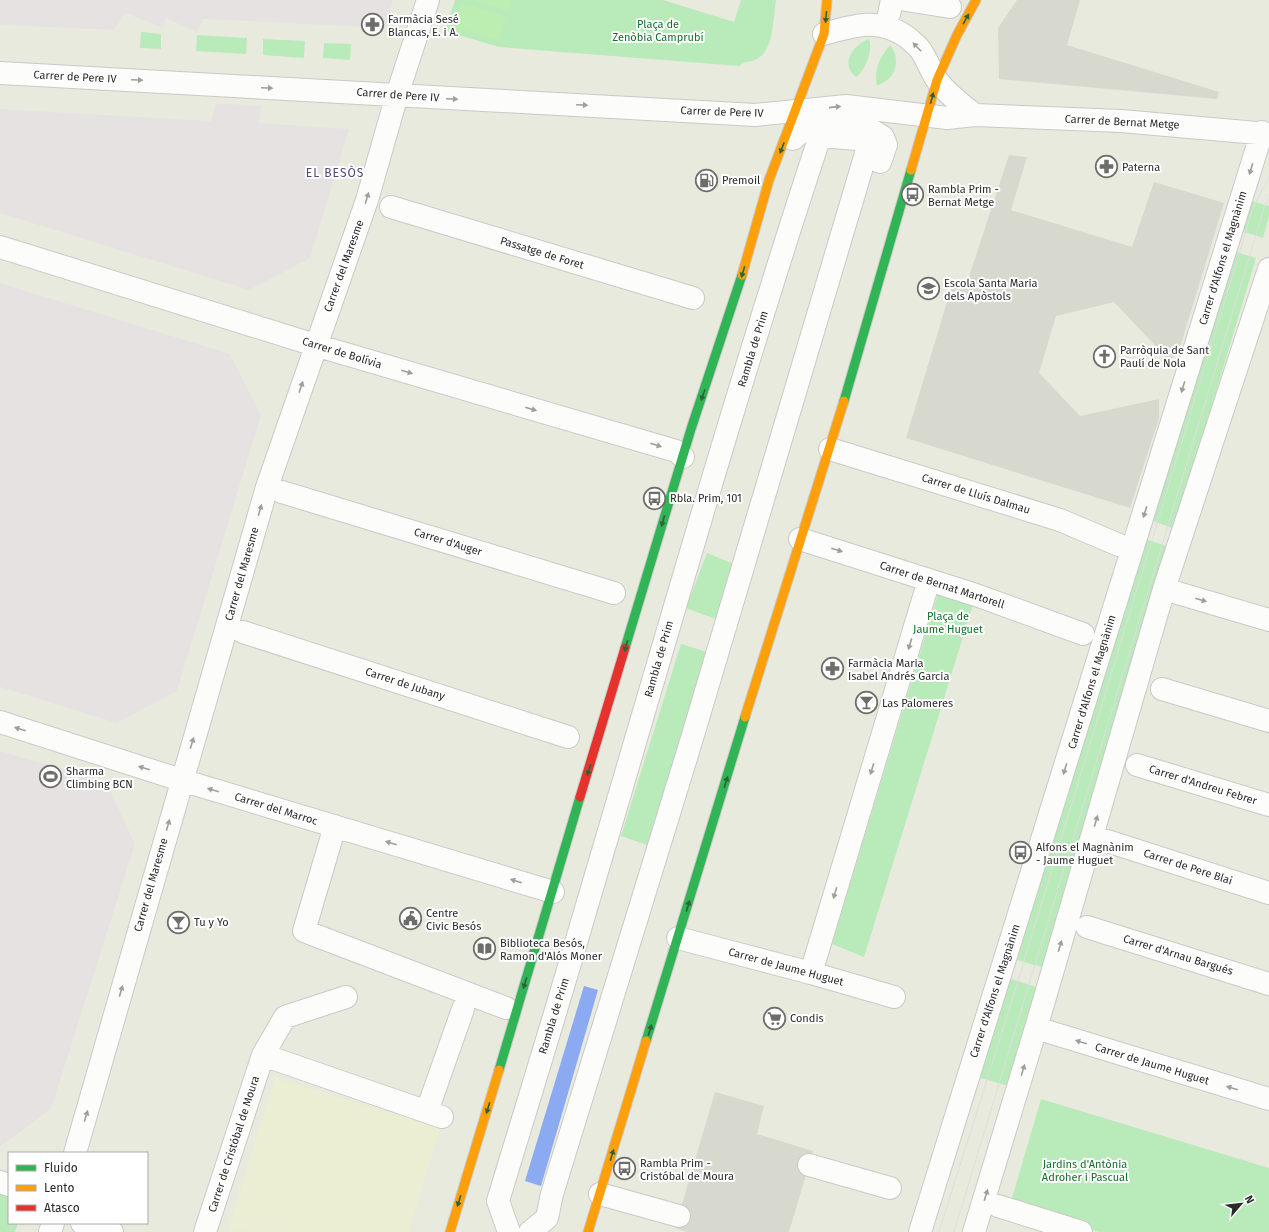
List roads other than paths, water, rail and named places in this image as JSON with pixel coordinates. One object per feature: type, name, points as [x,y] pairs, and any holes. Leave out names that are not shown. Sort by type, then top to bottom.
[{"type":"main road","points":[[450,1232],[683,457],[733,306],[769,180],[824,34],[827,0]]},
{"type":"main road","points":[[588,1232],[800,538],[830,449],[937,80],[957,35],[976,0]]},
{"type":"street","name":"Carrer del Maresme","points":[[75,1152],[181,780],[267,487],[367,200],[397,95],[428,0]]},
{"type":"street","points":[[906,0],[950,7]]},
{"type":"street","points":[[824,34],[852,26],[867,24],[897,30],[918,46],[929,62],[937,80],[953,98],[975,115]]},
{"type":"street","name":"Carrer de Pere IV","points":[[0,73],[755,115],[796,111]]},
{"type":"street","points":[[796,111],[846,106],[927,116]]},
{"type":"street","name":"Carrer de Bernat Metge","points":[[927,116],[947,118],[975,115],[1121,121],[1266,133]]},
{"type":"street","points":[[793,139],[804,129],[819,125],[883,137],[886,146],[880,162]]},
{"type":"street","name":"Carrer d'Alfons el Magnànim","points":[[920,1232],[1266,133]]},
{"type":"street","points":[[530,1232],[547,1218],[552,1194],[688,752],[870,135]]},
{"type":"street","name":"Rambla de Prim","points":[[509,1232],[498,1201],[586,911],[694,541],[820,136],[870,135]]},
{"type":"street","name":"Passatge de Foret","points":[[391,207],[693,298]]},
{"type":"street","name":"Carrer de Bolívia","points":[[0,247],[316,346],[676,451],[683,457]]},
{"type":"street","points":[[974,1232],[1036,1028],[1164,589],[1269,269]]},
{"type":"street","name":"Carrer de Lluís Dalmau","points":[[830,449],[1060,520],[1119,545]]},
{"type":"street","name":"Carrer d'Auger","points":[[282,492],[614,593]]},
{"type":"street","name":"Carrer de Bernat Martorell","points":[[800,538],[976,594],[1083,634]]},
{"type":"street","points":[[811,973],[929,580]]},
{"type":"street","points":[[1164,589],[1269,620]]},
{"type":"street","name":"Carrer de Jubany","points":[[243,632],[568,737]]},
{"type":"street","points":[[1162,689],[1269,721]]},
{"type":"street","name":"Carrer del Marroc","points":[[0,722],[181,780],[553,892]]},
{"type":"street","name":"Carrer d'Andreu Febrer","points":[[1137,765],[1269,805]]},
{"type":"street","points":[[335,826],[304,931],[506,1008]]},
{"type":"street","name":"Carrer de Pere Blai","points":[[1107,841],[1269,893]]},
{"type":"street","name":"Carrer d'Arnau Bargués","points":[[1087,927],[1269,984]]},
{"type":"street","name":"Carrer de Jaume Huguet","points":[[678,938],[811,973],[894,998]]},
{"type":"street","name":"Carrer de Cristóbal de Moura","points":[[205,1232],[263,1055],[285,1017],[346,997]]},
{"type":"street","points":[[263,1055],[434,1114],[463,1009]]},
{"type":"street","name":"Carrer de Jaume Huguet","points":[[1036,1028],[1269,1099]]},
{"type":"street","points":[[809,1165],[890,1188]]},
{"type":"street","points":[[600,1194],[679,1216]]},
{"type":"street","points":[[998,1206],[1081,1232]]},
{"type":"street","points":[[85,1224],[112,1232]]},
{"type":"water","points":[[584,986],[598,990],[541,1186],[525,1181]]},
{"type":"tram line","points":[[939,1232],[1014,994],[1253,208],[1269,177]]},
{"type":"tram line","points":[[954,1232],[1265,205],[1269,198]]},
{"type":"place","name":"Farmàcia Sesé Blancas, E. i A.","points":[[372,25]]},
{"type":"place","name":"Paterna","points":[[1107,167]]},
{"type":"place","name":"Premoil","points":[[707,180]]},
{"type":"place","name":"Rambla Prim - Bernat Metge","points":[[912,195]]},
{"type":"place","name":"Escola Santa Maria dels Apòstols","points":[[929,289]]},
{"type":"place","name":"Parròquia de Sant Paulí de Nola","points":[[1105,356]]},
{"type":"place","name":"Rbla. Prim, 101","points":[[655,498]]},
{"type":"place","name":"Farmàcia Maria Isabel Andrés Garcia","points":[[833,669]]},
{"type":"place","name":"Las Palomeres","points":[[867,703]]},
{"type":"place","name":"Sharma Climbing BCN","points":[[50,777]]},
{"type":"place","name":"Alfons el Magnànim - Jaume Huguet","points":[[1021,853]]},
{"type":"place","name":"Centre Civic Besós","points":[[410,919]]},
{"type":"place","name":"Tu y Yo","points":[[179,922]]},
{"type":"place","name":"Biblioteca Besós, Ramon d'Alós Moner","points":[[485,949]]},
{"type":"place","name":"Condis","points":[[774,1018]]},
{"type":"place","name":"Rambla Prim - Cristóbal de Moura","points":[[624,1169]]},
{"type":"district","name":"EL BESÒS","points":[[335,173]]},
{"type":"park label","name":"Plaça de Zenòbia Camprubí","points":[[658,30]]},
{"type":"park label","name":"Plaça de Jaume Huguet","points":[[948,622]]},
{"type":"park label","name":"Jardins d'Antònia Adroher i Pascual","points":[[1085,1170]]}]
